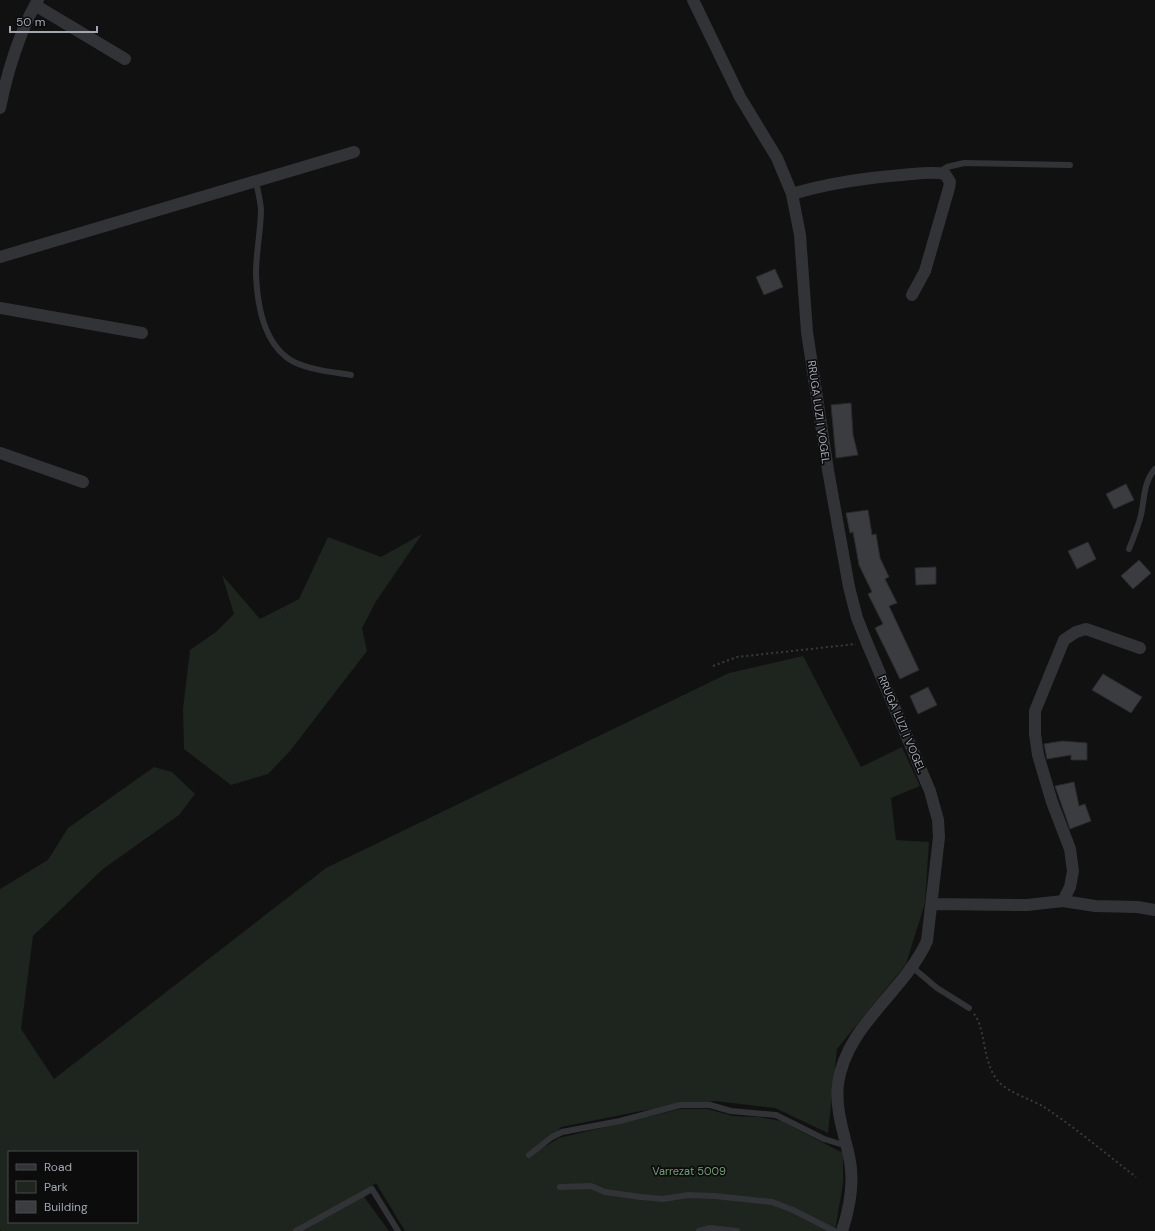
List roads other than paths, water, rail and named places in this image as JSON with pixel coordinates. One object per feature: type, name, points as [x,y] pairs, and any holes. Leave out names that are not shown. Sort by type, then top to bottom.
[{"type":"street","name":"RRUGA LUZI I VOGEL","points":[[693,0],[740,97],[777,158],[792,194],[800,235],[807,332],[828,470],[849,587],[857,618],[935,806],[938,837],[927,941],[921,954],[879,1005],[851,1047],[843,1063],[838,1085],[839,1114],[847,1146],[851,1171],[851,1191],[842,1231]]},
{"type":"street","points":[[0,108],[5,84],[14,58],[37,2],[125,59]]},
{"type":"street","points":[[0,257],[354,152]]},
{"type":"street","points":[[792,194],[814,187],[856,179],[940,173],[945,174],[950,182],[949,188],[925,271],[912,295]]},
{"type":"street","points":[[0,308],[142,333]]},
{"type":"street","points":[[0,453],[83,482]]},
{"type":"street","points":[[1063,902],[1070,887],[1073,871],[1070,849],[1052,802],[1038,755],[1034,734],[1035,711],[1064,640],[1076,632],[1086,629],[1140,648]]},
{"type":"street","points":[[932,904],[1027,905],[1063,902],[1095,906],[1138,907],[1155,910]]},
{"type":"lane","points":[[940,173],[947,167],[964,163],[1070,165]]},
{"type":"lane","points":[[256,182],[261,209],[256,272],[257,291],[266,328],[273,343],[283,355],[295,362],[308,367],[351,375]]},
{"type":"lane","points":[[1129,549],[1140,520],[1145,487],[1150,475],[1155,469]]},
{"type":"lane","points":[[911,966],[937,988],[969,1008]]},
{"type":"lane","points":[[529,1155],[552,1137],[562,1132],[613,1122],[680,1105],[710,1105],[731,1111],[776,1115],[824,1139],[847,1146]]},
{"type":"lane","points":[[560,1187],[591,1186],[605,1192],[641,1197],[663,1198],[702,1196],[772,1202],[793,1210],[834,1231]]},
{"type":"lane","points":[[296,1231],[372,1189],[398,1231]]},
{"type":"lane","points":[[699,1231],[710,1228],[737,1231]]},
{"type":"park label","name":"Varrezat 5009","points":[[689,1171]]}]
